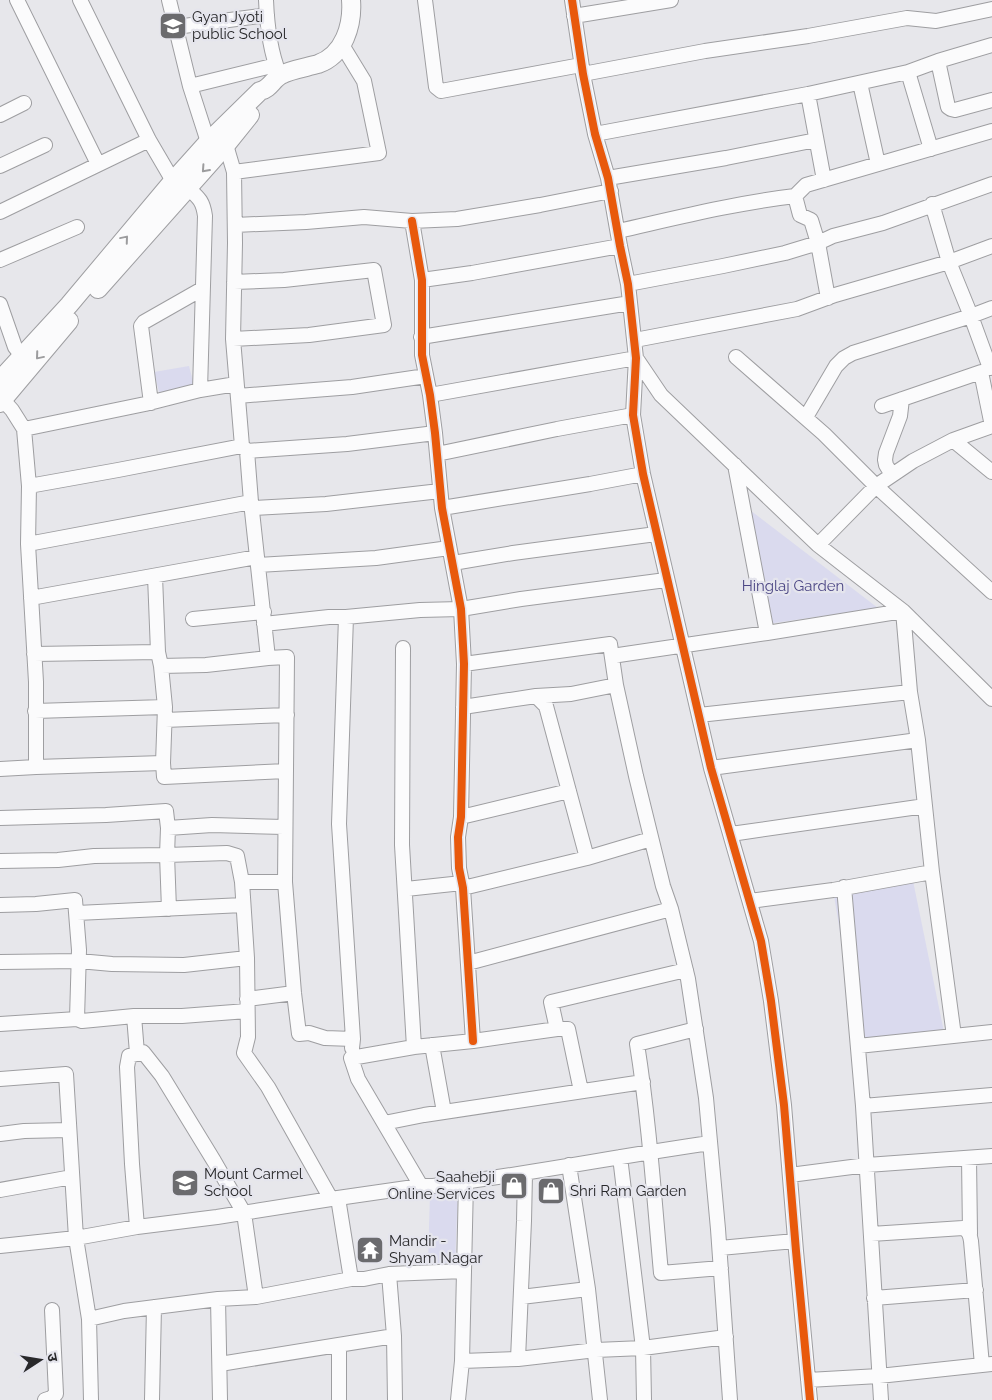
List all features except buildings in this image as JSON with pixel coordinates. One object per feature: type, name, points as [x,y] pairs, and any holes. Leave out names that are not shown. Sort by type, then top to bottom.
[{"type":"street","points":[[17,0],[98,164]]},
{"type":"street","points":[[80,0],[149,140],[181,184],[200,199],[204,205],[200,390]]},
{"type":"street","points":[[169,0],[190,86],[208,142]]},
{"type":"street","points":[[3,373],[22,356],[181,184],[226,145],[265,96],[266,90],[278,70],[267,15],[266,0]]},
{"type":"street","points":[[190,86],[326,60],[342,45],[348,32],[352,9],[351,0]]},
{"type":"street","points":[[425,0],[436,86],[441,91],[808,36],[907,18],[936,21],[992,9]]},
{"type":"street","points":[[572,0],[582,70],[595,134],[609,185],[628,284],[636,358],[633,415],[643,474],[711,768],[761,941],[771,1001],[784,1105],[810,1400]]},
{"type":"street","points":[[574,16],[671,0]]},
{"type":"street","points":[[176,27],[267,15]]},
{"type":"street","points":[[234,172],[379,153],[364,81],[342,45]]},
{"type":"street","points":[[595,134],[860,83],[908,72],[992,45]]},
{"type":"street","points":[[938,61],[948,107],[956,110],[992,100]]},
{"type":"street","points":[[908,72],[931,149]]},
{"type":"street","points":[[860,83],[878,164]]},
{"type":"street","points":[[36,767],[36,682],[28,544],[29,486],[24,429],[12,410],[1,401],[76,314],[181,184],[208,142],[260,91],[266,90]]},
{"type":"street","points":[[808,94],[824,180]]},
{"type":"street","points":[[0,115],[24,103]]},
{"type":"street","points":[[618,232],[697,214],[795,196],[806,185],[992,131]]},
{"type":"street","points":[[0,212],[149,140]]},
{"type":"street","points":[[235,225],[364,217],[412,221],[457,219],[540,205],[609,185],[726,158],[816,140]]},
{"type":"street","points":[[0,166],[46,145]]},
{"type":"street","points":[[226,145],[234,172],[233,339],[237,390],[252,505],[268,658]]},
{"type":"street","points":[[628,284],[785,253],[818,243],[833,236],[883,223],[992,184]]},
{"type":"street","points":[[795,196],[800,215],[811,220],[818,243],[828,298]]},
{"type":"street","points":[[818,545],[876,486],[913,461],[953,440],[992,426],[988,369],[971,316],[949,262],[932,204]]},
{"type":"street","points":[[412,221],[422,280],[422,355],[435,433],[442,508],[461,609],[464,664],[461,817],[458,837],[473,1041]]},
{"type":"street","points":[[0,260],[77,227]]},
{"type":"street","points":[[422,280],[472,273],[620,246]]},
{"type":"street","points":[[635,340],[797,309],[949,262],[992,246]]},
{"type":"street","points":[[233,339],[309,335],[384,325],[374,270],[284,280],[234,282]]},
{"type":"street","points":[[151,403],[142,326],[144,322],[202,289]]},
{"type":"street","points":[[421,337],[630,303]]},
{"type":"street","points":[[0,304],[14,347],[22,356]]},
{"type":"street","points":[[806,417],[836,366],[844,358],[992,308]]},
{"type":"street","points":[[430,395],[636,358]]},
{"type":"street","points":[[636,358],[662,395],[818,545],[903,611],[992,699]]},
{"type":"street","points":[[736,358],[806,417],[876,486],[992,592]]},
{"type":"street","points":[[882,406],[988,369]]},
{"type":"street","points":[[24,429],[151,403],[200,390],[352,387],[426,376]]},
{"type":"street","points":[[892,476],[885,460],[900,416],[902,399]]},
{"type":"street","points":[[437,454],[633,415]]},
{"type":"street","points":[[29,486],[245,448],[348,444],[435,433]]},
{"type":"street","points":[[953,440],[992,472]]},
{"type":"street","points":[[735,465],[767,633]]},
{"type":"street","points":[[442,508],[643,474]]},
{"type":"street","points":[[28,544],[252,505],[326,504],[440,491]]},
{"type":"street","points":[[452,563],[656,534]]},
{"type":"street","points":[[31,598],[155,576],[258,561],[376,558],[449,548]]},
{"type":"street","points":[[155,576],[158,652],[165,714],[164,777],[286,772]]},
{"type":"street","points":[[193,619],[346,617],[420,610],[461,609],[521,598],[666,580]]},
{"type":"street","points":[[612,656],[903,611]]},
{"type":"street","points":[[903,611],[910,692],[918,740],[932,872],[954,1036]]},
{"type":"street","points":[[346,617],[339,824],[353,1039],[351,1058],[358,1079],[420,1186]]},
{"type":"street","points":[[464,664],[610,644],[616,685],[651,839],[686,970],[696,1029],[706,1098],[720,1248],[730,1400]]},
{"type":"street","points":[[403,648],[402,845],[414,1047]]},
{"type":"street","points":[[34,654],[158,652]]},
{"type":"street","points":[[161,666],[206,665],[287,657],[285,882],[299,1034],[309,1033],[325,1038],[353,1039]]},
{"type":"street","points":[[463,707],[536,696],[570,694],[616,685]]},
{"type":"street","points":[[699,715],[910,692]]},
{"type":"street","points":[[536,696],[546,706],[587,858]]},
{"type":"street","points":[[35,711],[287,715]]},
{"type":"street","points":[[711,768],[918,740]]},
{"type":"street","points":[[0,769],[163,763]]},
{"type":"street","points":[[461,817],[569,791]]},
{"type":"street","points":[[730,834],[925,806]]},
{"type":"street","points":[[0,818],[166,811],[169,909]]},
{"type":"street","points":[[168,828],[212,825],[284,827]]},
{"type":"street","points":[[406,889],[463,886],[587,858],[651,839]]},
{"type":"street","points":[[0,861],[58,860],[94,856],[227,853],[237,856],[242,882],[242,905],[247,958],[248,1037],[244,1053],[268,1087],[334,1198],[351,1279]]},
{"type":"street","points":[[750,902],[932,872]]},
{"type":"street","points":[[242,882],[285,882]]},
{"type":"street","points":[[844,888],[863,1106],[881,1400]]},
{"type":"street","points":[[0,905],[75,900],[79,962],[77,1019]]},
{"type":"street","points":[[77,913],[242,905]]},
{"type":"street","points":[[468,963],[671,909]]},
{"type":"street","points":[[0,962],[184,965],[247,958]]},
{"type":"street","points":[[557,1029],[551,1002],[686,970]]},
{"type":"street","points":[[0,1024],[77,1019],[82,1021],[134,1016],[182,1016],[247,1005],[294,993]]},
{"type":"street","points":[[134,1016],[137,1053]]},
{"type":"street","points":[[351,1058],[414,1047],[568,1029],[581,1092]]},
{"type":"street","points":[[696,1029],[637,1044],[651,1151],[660,1273],[721,1268]]},
{"type":"street","points":[[858,1046],[992,1032]]},
{"type":"street","points":[[432,1045],[444,1112]]},
{"type":"street","points":[[137,1227],[127,1067],[129,1056],[143,1052],[162,1076],[244,1213],[256,1297]]},
{"type":"street","points":[[0,1079],[66,1074],[76,1238],[89,1319],[91,1400]]},
{"type":"street","points":[[384,1123],[643,1082]]},
{"type":"street","points":[[863,1106],[992,1094]]},
{"type":"street","points":[[0,1134],[24,1131],[69,1130]]},
{"type":"street","points":[[0,1246],[76,1238],[137,1227],[244,1213],[334,1198],[525,1174],[651,1151],[710,1143]]},
{"type":"street","points":[[790,1175],[867,1165],[992,1156]]},
{"type":"street","points":[[620,1157],[644,1348],[644,1400]]},
{"type":"street","points":[[808,1380],[879,1376],[987,1365],[970,1234],[969,1158]]},
{"type":"street","points":[[569,1166],[588,1289],[600,1400]]},
{"type":"street","points":[[518,1359],[525,1174]]},
{"type":"street","points":[[0,1190],[72,1177]]},
{"type":"street","points":[[458,1400],[462,1361],[466,1182]]},
{"type":"street","points":[[871,1234],[963,1228],[970,1234]]},
{"type":"street","points":[[720,1248],[795,1241]]},
{"type":"street","points":[[89,1319],[124,1311],[154,1307],[218,1299],[256,1297],[351,1279],[364,1279],[389,1274],[464,1271]]},
{"type":"street","points":[[389,1274],[394,1336],[395,1400]]},
{"type":"street","points":[[521,1297],[588,1289]]},
{"type":"street","points":[[874,1298],[976,1290]]},
{"type":"street","points":[[218,1299],[220,1400]]},
{"type":"street","points":[[152,1400],[154,1307]]},
{"type":"street","points":[[45,1400],[56,1394],[52,1310]]},
{"type":"street","points":[[220,1364],[394,1336]]},
{"type":"street","points":[[462,1361],[518,1359],[596,1350],[644,1348],[726,1337]]},
{"type":"street","points":[[339,1345],[339,1400]]},
{"type":"green space","points":[[189,366],[195,389],[159,392],[154,372]]},
{"type":"green space","name":"Hinglaj Garden","points":[[742,504],[878,608],[767,624]]},
{"type":"green space","points":[[912,876],[945,1037],[859,1046],[833,890]]},
{"type":"green space","points":[[458,1191],[455,1263],[428,1263],[430,1193]]},
{"type":"cycle path","points":[[572,0],[583,74],[595,134],[608,178],[628,284],[636,358],[633,415],[643,474],[711,768],[761,941],[771,1001],[784,1105],[810,1400]]},
{"type":"cycle path","points":[[412,221],[422,280],[422,355],[435,433],[442,508],[461,609],[464,664],[461,817],[458,837],[473,1041]]},
{"type":"place","name":"Gyan Jyoti public School","points":[[173,26]]},
{"type":"place","name":"Mount Carmel School","points":[[185,1183]]},
{"type":"place","name":"Saahebji Online Services","points":[[514,1186]]},
{"type":"place","name":"Shri Ram Garden","points":[[551,1191]]},
{"type":"place","name":"Mandir - Shyam Nagar","points":[[370,1250]]}]
